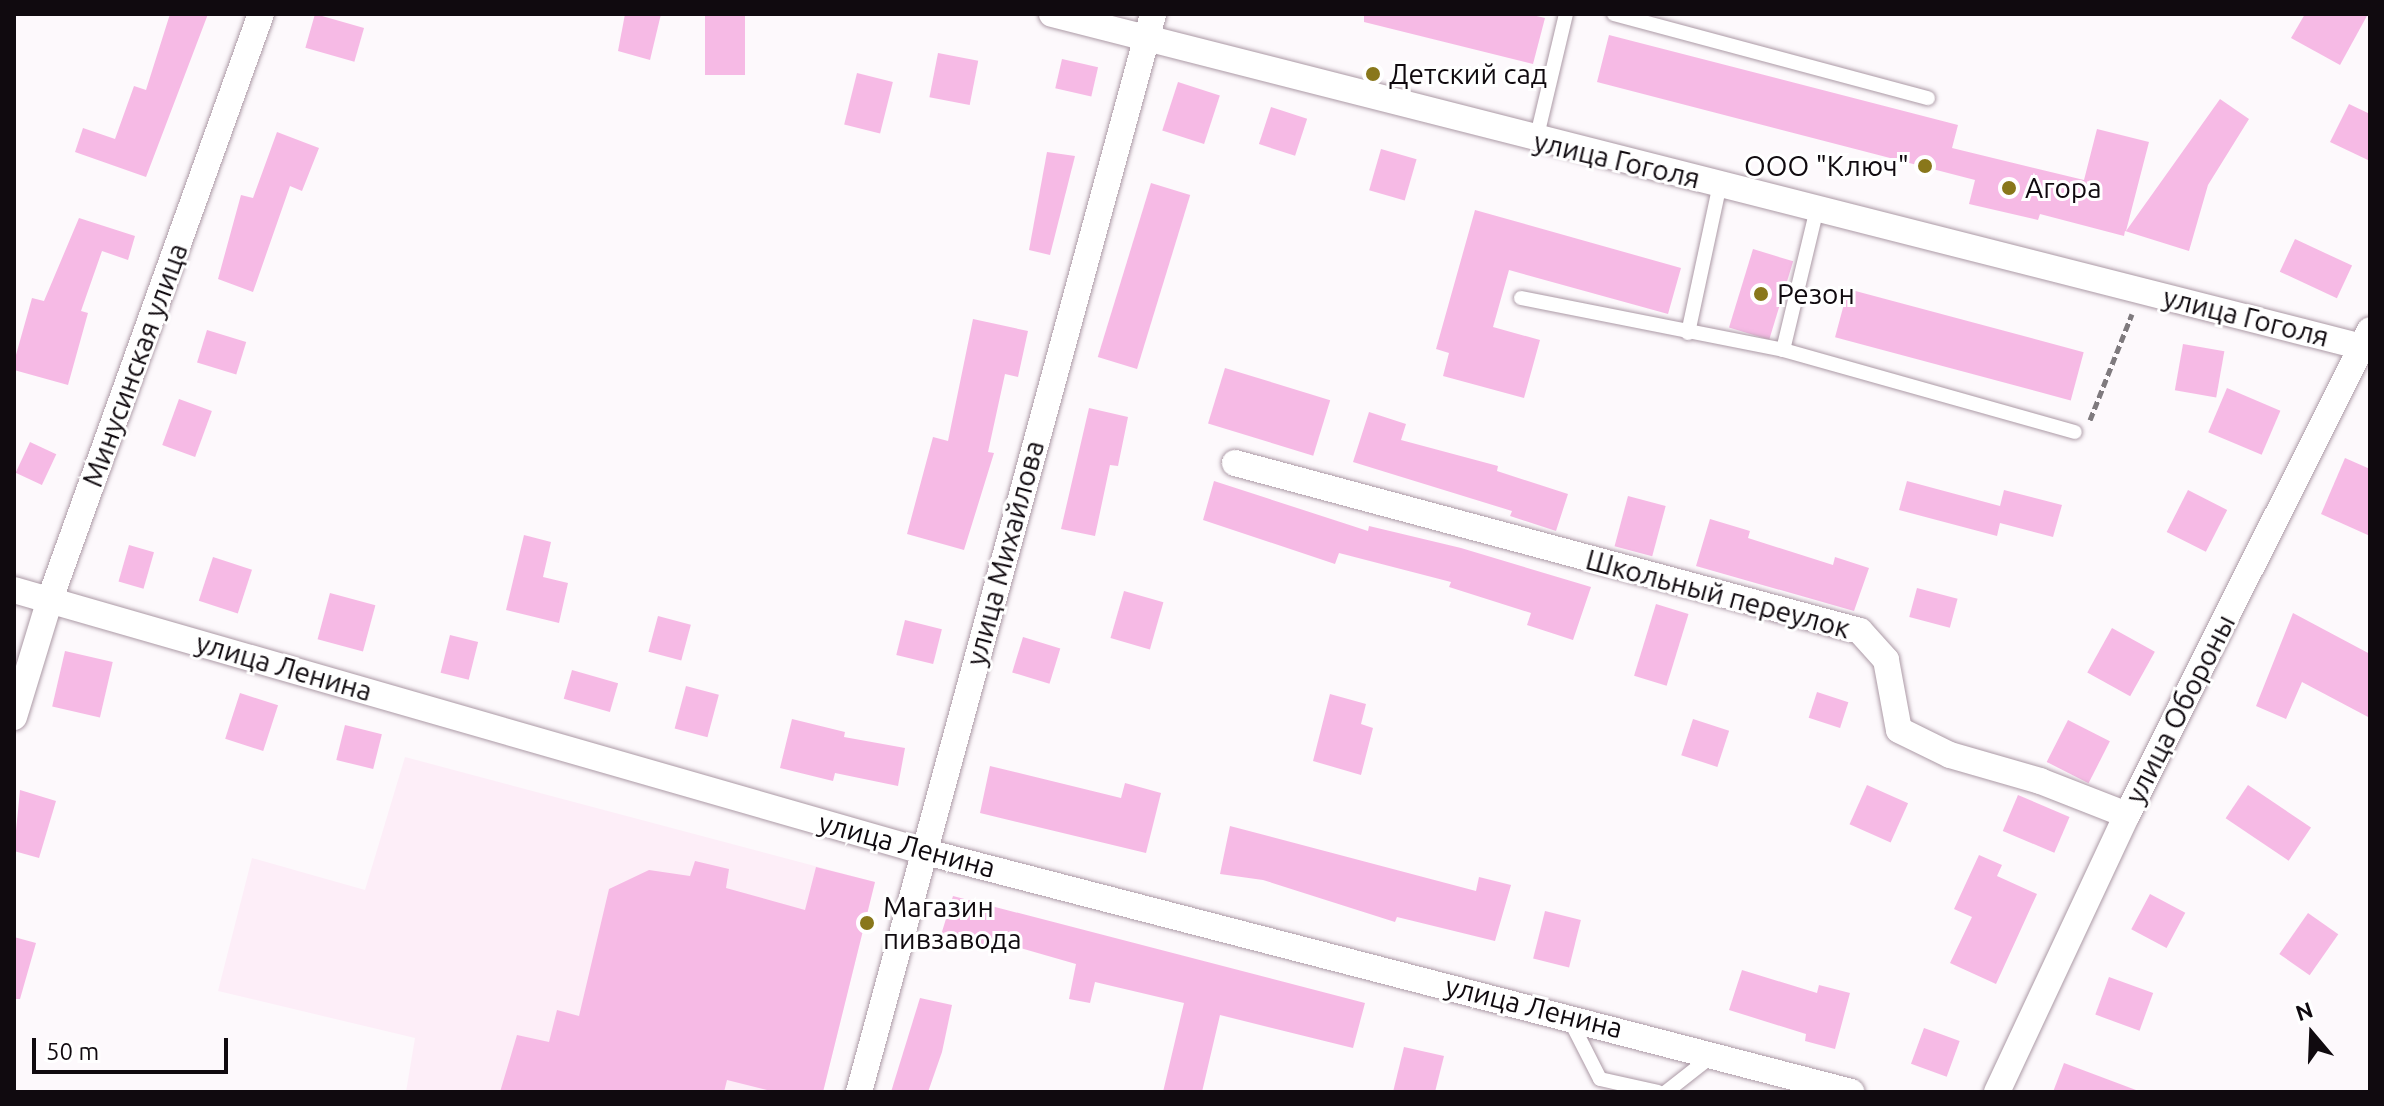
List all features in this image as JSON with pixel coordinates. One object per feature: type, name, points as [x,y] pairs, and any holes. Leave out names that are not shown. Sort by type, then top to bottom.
[{"type":"street","name":"Минусинская улица","points":[[14,717],[50,599],[261,14]]},
{"type":"street","name":"улица Гоголя","points":[[1052,14],[1536,141],[2139,290],[2367,342]]},
{"type":"street","name":"улица Михайлова","points":[[859,1092],[922,851],[1153,14]]},
{"type":"street","name":"улица Обороны","points":[[1997,1092],[2127,815],[2367,342]]},
{"type":"street","name":"Школьный переулок","points":[[1235,463],[1860,631],[1886,660],[1899,730],[1950,755],[2040,781],[2127,815]]},
{"type":"street","name":"улица Ленина","points":[[14,590],[922,851],[1715,1054],[1851,1092]]},
{"type":"lane","points":[[1536,141],[1566,14]]},
{"type":"lane","points":[[1614,14],[1928,98]]},
{"type":"lane","points":[[1688,333],[1720,184]]},
{"type":"lane","points":[[1783,350],[1817,208]]},
{"type":"lane","points":[[1521,298],[1783,350],[2075,432]]},
{"type":"lane","points":[[1568,1016],[1600,1079],[1658,1092]]},
{"type":"lane","points":[[1666,1092],[1715,1054]]},
{"type":"path","points":[[2075,432],[2089,421],[2139,290]]},
{"type":"shaded area","points":[[405,757],[875,882],[823,1092],[406,1092],[415,1038],[218,991],[252,858],[365,890]]},
{"type":"building","points":[[170,14],[208,14],[146,177],[75,152],[83,128],[115,139],[134,86],[146,90]]},
{"type":"building","points":[[315,14],[364,28],[354,62],[305,48]]},
{"type":"building","points":[[625,14],[661,14],[650,60],[618,51]]},
{"type":"building","points":[[705,14],[745,14],[745,75],[705,75]]},
{"type":"building","points":[[1364,14],[1528,14],[1545,18],[1533,64],[1364,22]]},
{"type":"building","points":[[2305,14],[2368,14],[2340,65],[2291,38]]},
{"type":"building","points":[[1609,35],[1958,125],[1952,148],[2084,180],[2097,129],[2149,142],[2126,231],[2220,99],[2249,119],[2208,185],[2189,251],[2125,231],[2124,236],[2040,214],[2038,220],[1969,204],[1975,180],[1597,82]]},
{"type":"building","points":[[938,53],[978,61],[970,105],[929,97]]},
{"type":"building","points":[[1062,59],[1098,67],[1091,97],[1055,88]]},
{"type":"building","points":[[857,73],[893,82],[880,133],[844,124]]},
{"type":"building","points":[[1178,82],[1220,96],[1204,144],[1162,131]]},
{"type":"building","points":[[2349,104],[2370,114],[2370,161],[2330,142]]},
{"type":"building","points":[[1271,107],[1307,119],[1295,156],[1259,144]]},
{"type":"building","points":[[277,132],[319,148],[302,191],[290,186],[253,292],[218,279],[241,195],[253,198]]},
{"type":"building","points":[[1381,149],[1417,159],[1405,201],[1369,190]]},
{"type":"building","points":[[1047,152],[1075,156],[1050,255],[1029,250]]},
{"type":"building","points":[[1151,183],[1190,195],[1137,369],[1098,357]]},
{"type":"building","points":[[1475,210],[1681,268],[1668,314],[1509,270],[1493,327],[1540,340],[1524,398],[1443,376],[1449,353],[1436,349]]},
{"type":"building","points":[[79,218],[135,236],[128,260],[102,251],[81,311],[88,313],[68,385],[14,370],[14,362],[32,298],[44,301]]},
{"type":"building","points":[[2295,239],[2352,266],[2337,298],[2280,272]]},
{"type":"building","name":"Резон","points":[[1753,249],[1793,261],[1769,340],[1729,327]]},
{"type":"building","points":[[1848,289],[2084,352],[2071,400],[1835,337]]},
{"type":"building","points":[[973,319],[1028,331],[1018,377],[1005,374],[988,452],[994,453],[964,550],[907,534],[933,437],[948,441]]},
{"type":"building","points":[[207,330],[246,342],[236,375],[197,363]]},
{"type":"building","points":[[2183,344],[2224,351],[2216,398],[2175,390]]},
{"type":"building","points":[[1225,368],[1330,400],[1313,456],[1208,423]]},
{"type":"building","points":[[2227,388],[2280,411],[2262,455],[2208,432]]},
{"type":"building","points":[[179,399],[212,411],[195,457],[162,445]]},
{"type":"building","points":[[1089,408],[1128,417],[1118,466],[1110,465],[1095,536],[1061,529]]},
{"type":"building","points":[[1369,412],[1406,424],[1401,440],[1498,466],[1497,471],[1568,494],[1556,531],[1510,516],[1512,511],[1353,462]]},
{"type":"building","points":[[30,442],[56,454],[42,485],[16,473]]},
{"type":"building","points":[[2345,458],[2370,469],[2370,536],[2321,514]]},
{"type":"building","points":[[1214,481],[1368,531],[1369,526],[1461,548],[1591,587],[1573,640],[1527,625],[1531,613],[1449,587],[1451,582],[1339,553],[1335,564],[1203,520]]},
{"type":"building","points":[[1907,481],[2000,506],[2004,490],[2062,505],[2053,537],[2000,523],[1997,536],[1899,510]]},
{"type":"building","points":[[2188,490],[2227,510],[2206,552],[2167,532]]},
{"type":"building","points":[[1628,496],[1666,506],[1652,556],[1615,546]]},
{"type":"building","points":[[1710,519],[1750,531],[1748,538],[1833,565],[1835,557],[1869,568],[1854,611],[1696,566]]},
{"type":"building","points":[[524,535],[551,542],[543,577],[568,583],[559,623],[506,610]]},
{"type":"building","points":[[129,545],[154,552],[144,589],[119,582]]},
{"type":"building","points":[[213,557],[252,570],[238,613],[199,601]]},
{"type":"building","points":[[1917,588],[1958,599],[1950,628],[1909,617]]},
{"type":"building","points":[[1124,591],[1163,602],[1150,649],[1110,638]]},
{"type":"building","points":[[330,593],[375,605],[363,652],[318,639]]},
{"type":"building","points":[[1656,604],[1689,614],[1667,686],[1634,676]]},
{"type":"building","points":[[2293,613],[2370,654],[2370,718],[2302,682],[2286,719],[2256,706]]},
{"type":"building","points":[[658,616],[691,625],[681,661],[648,652]]},
{"type":"building","points":[[905,620],[942,629],[933,664],[896,655]]},
{"type":"building","points":[[2112,628],[2155,652],[2130,696],[2087,673]]},
{"type":"building","points":[[450,635],[478,642],[469,680],[441,673]]},
{"type":"building","points":[[1023,637],[1060,648],[1049,684],[1012,672]]},
{"type":"building","points":[[65,651],[113,662],[100,718],[52,707]]},
{"type":"building","points":[[572,670],[618,683],[610,712],[564,699]]},
{"type":"building","points":[[686,686],[719,695],[707,737],[675,729]]},
{"type":"building","points":[[1817,692],[1848,702],[1840,728],[1809,718]]},
{"type":"building","points":[[240,693],[278,705],[263,751],[225,739]]},
{"type":"building","points":[[1330,694],[1366,704],[1361,724],[1373,728],[1361,775],[1313,761]]},
{"type":"building","points":[[792,719],[845,732],[844,737],[905,748],[898,786],[835,773],[833,781],[780,768]]},
{"type":"building","points":[[1693,719],[1729,731],[1717,767],[1681,755]]},
{"type":"building","points":[[2068,720],[2110,741],[2089,783],[2047,762]]},
{"type":"building","points":[[345,725],[382,734],[373,769],[336,760]]},
{"type":"building","points":[[990,766],[1121,798],[1125,783],[1161,793],[1146,853],[980,813]]},
{"type":"building","points":[[1867,785],[1908,803],[1891,843],[1850,824]]},
{"type":"building","points":[[2248,785],[2311,827],[2289,861],[2226,818]]},
{"type":"building","points":[[20,790],[56,801],[39,858],[14,851]]},
{"type":"building","points":[[2018,795],[2070,817],[2054,853],[2003,831]]},
{"type":"building","points":[[1230,826],[1476,891],[1479,877],[1511,885],[1495,941],[1397,917],[1395,922],[1263,880],[1220,874]]},
{"type":"building","points":[[1979,855],[2002,865],[1997,876],[2037,894],[1996,984],[1950,963],[1972,917],[1954,909]]},
{"type":"building","points":[[695,861],[729,869],[726,888],[805,910],[816,867],[875,882],[823,1092],[775,1092],[727,1080],[724,1092],[500,1092],[517,1035],[549,1042],[557,1010],[579,1016],[609,889],[649,870],[690,876]]},
{"type":"building","points":[[2150,894],[2185,913],[2167,948],[2131,929]]},
{"type":"building","points":[[953,896],[1365,1003],[1353,1048],[1220,1015],[1202,1092],[1163,1092],[1184,1003],[1095,982],[1090,1003],[1069,999],[1076,964],[1000,942],[998,949],[941,935]]},
{"type":"building","points":[[1545,911],[1581,920],[1569,967],[1533,959]]},
{"type":"building","points":[[2308,913],[2338,934],[2310,975],[2279,954]]},
{"type":"building","points":[[14,937],[36,943],[20,999],[14,999]]},
{"type":"building","points":[[1742,970],[1817,993],[1819,985],[1850,993],[1835,1049],[1805,1041],[1806,1034],[1729,1010]]},
{"type":"building","points":[[2109,977],[2153,993],[2139,1031],[2095,1015]]},
{"type":"building","points":[[920,998],[952,1005],[942,1052],[928,1092],[891,1092]]},
{"type":"building","points":[[1924,1028],[1960,1041],[1947,1077],[1911,1064]]},
{"type":"building","points":[[1404,1047],[1444,1056],[1435,1092],[1393,1092]]},
{"type":"building","points":[[2064,1063],[2136,1090],[2136,1092],[2053,1092]]},
{"type":"place","name":"Детский сад","points":[[1373,74]]},
{"type":"place","name":"ООО \"Ключ\"","points":[[1925,166]]},
{"type":"place","name":"Агора","points":[[2009,188]]},
{"type":"place","name":"Резон","points":[[1761,294]]},
{"type":"place","name":"Магазин пивзавода","points":[[867,923]]}]
